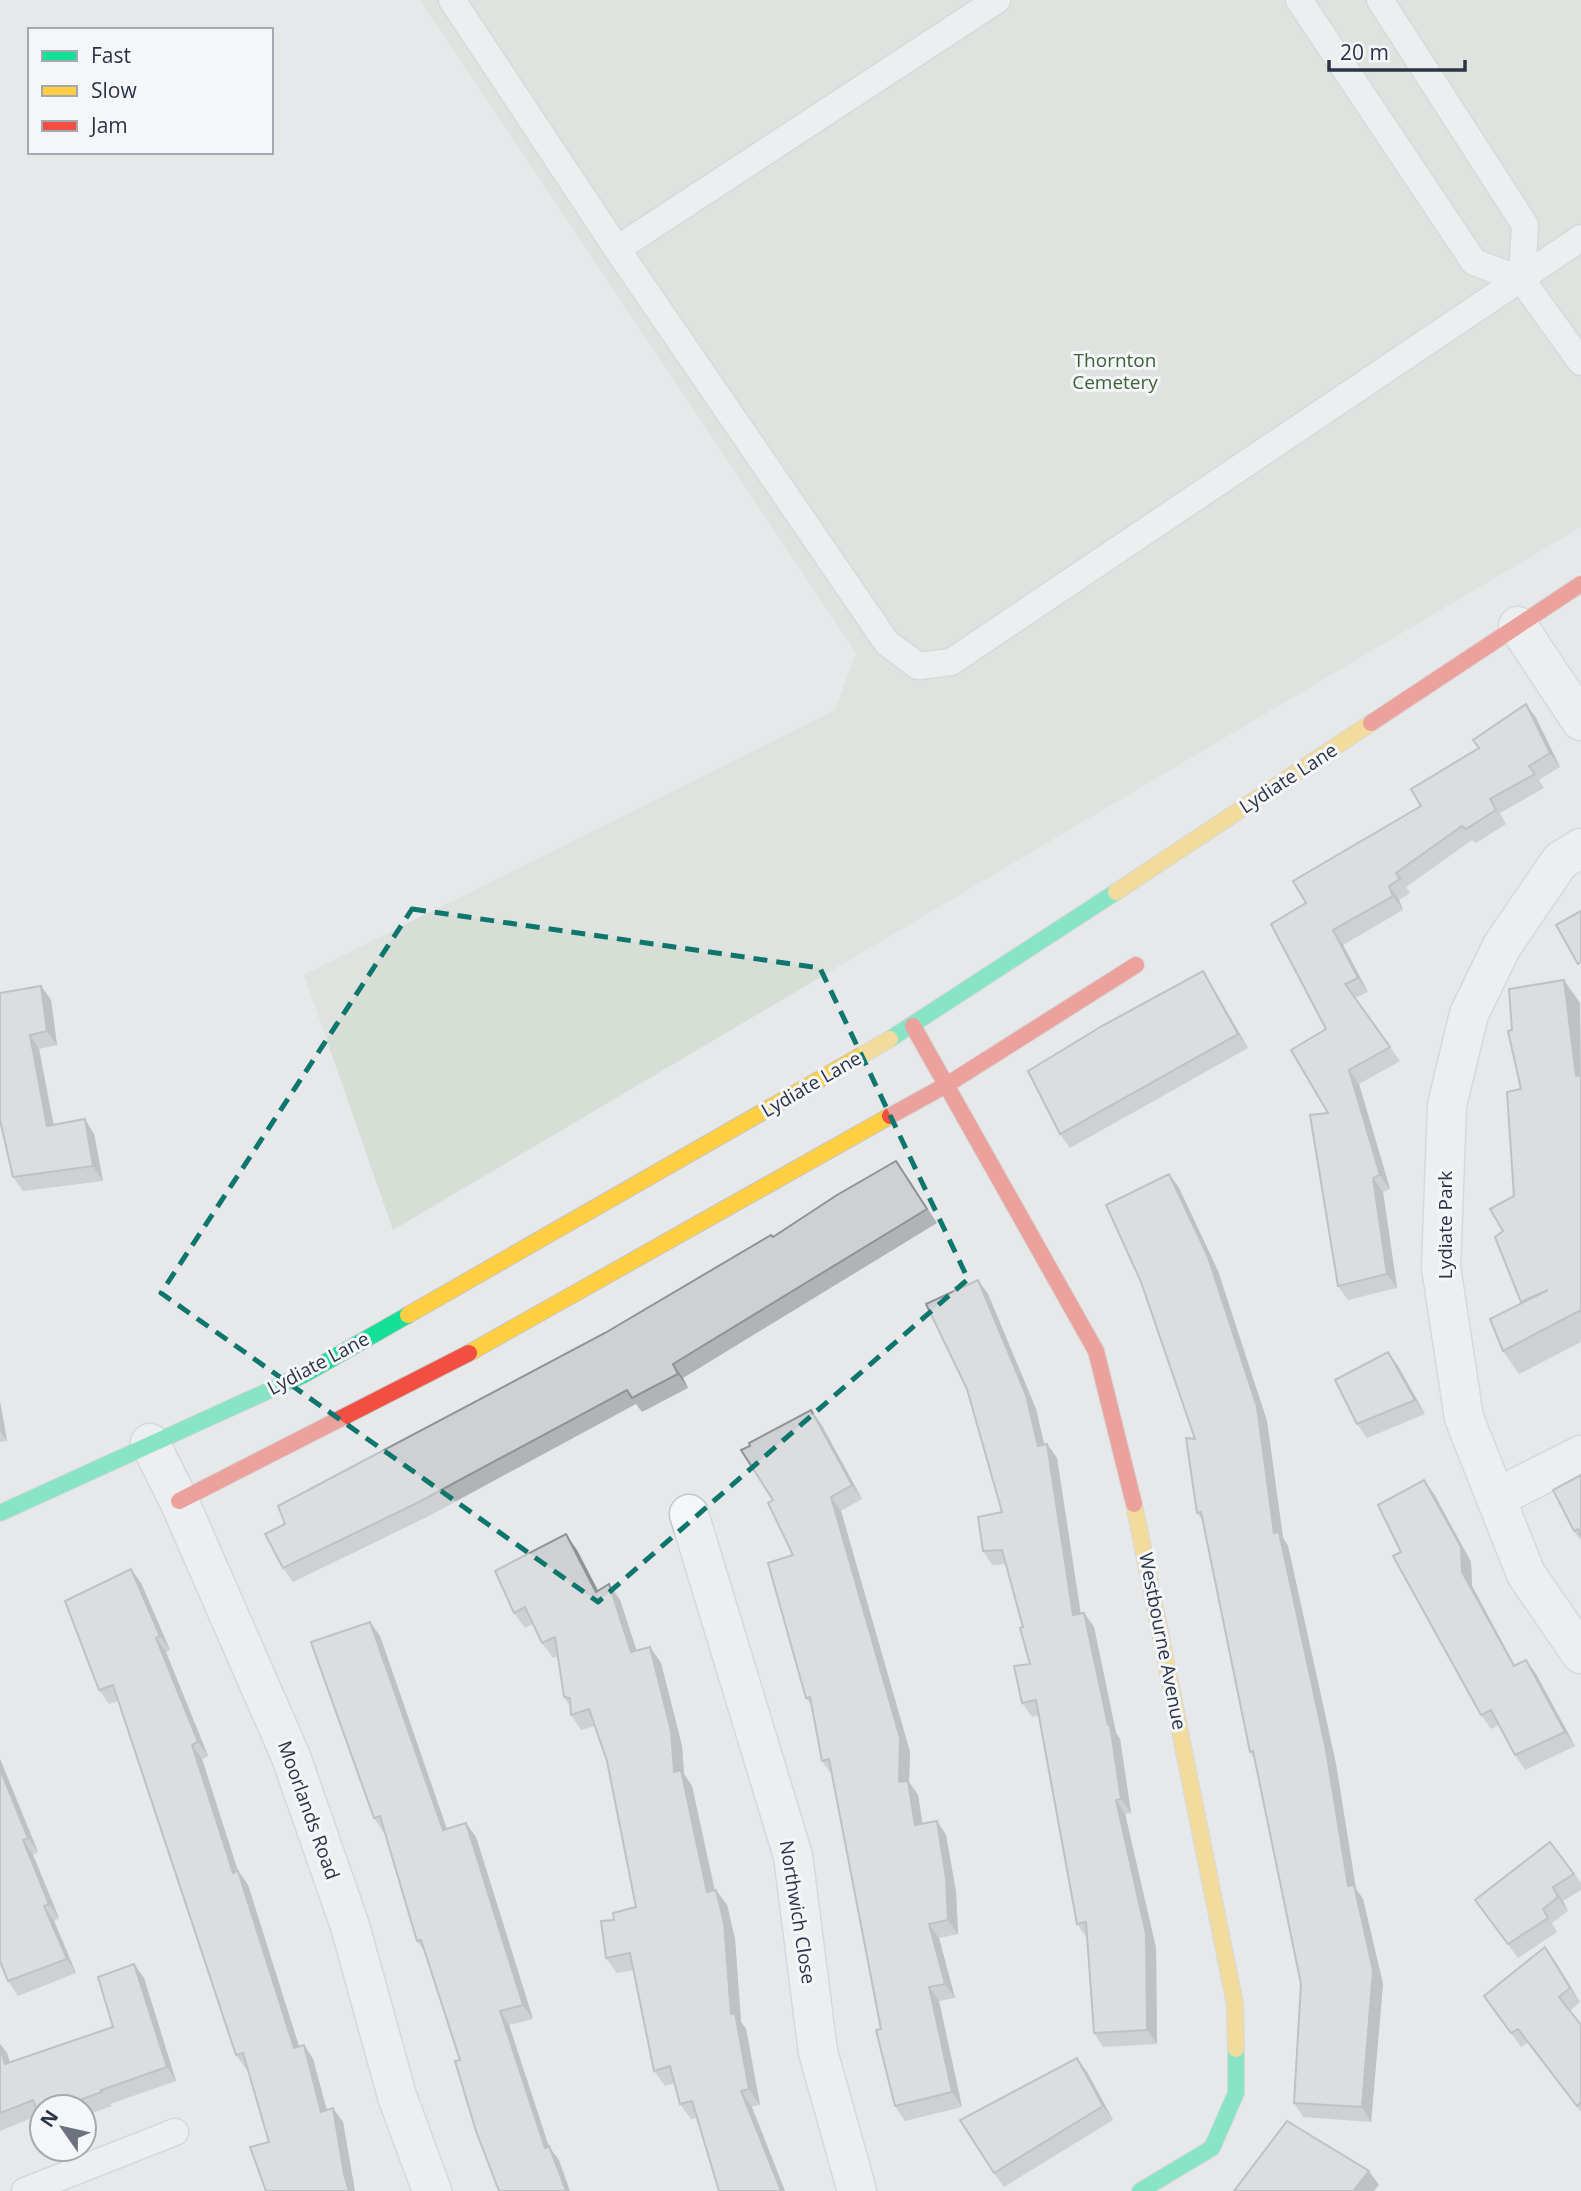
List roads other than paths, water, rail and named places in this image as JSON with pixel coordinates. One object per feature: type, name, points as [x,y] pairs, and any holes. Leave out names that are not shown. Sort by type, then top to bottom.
[{"type":"street","name":"Lydiate Lane","points":[[0,1513],[303,1375],[913,1026],[1581,584]]},
{"type":"street","points":[[1518,626],[1581,721]]},
{"type":"street","name":"Lydiate Park","points":[[1581,848],[1560,861],[1502,946],[1469,1014],[1447,1105],[1441,1267],[1464,1418],[1526,1574],[1581,1654]]},
{"type":"street","points":[[179,1501],[417,1382],[948,1084],[1136,965]]},
{"type":"street","name":"Westbourne Avenue","points":[[913,1026],[1096,1351],[1138,1520],[1236,2004],[1236,2093],[1212,2148],[1140,2191]]},
{"type":"street","name":"Moorlands Road","points":[[150,1443],[179,1501],[291,1757],[350,1926],[397,2096],[432,2191]]},
{"type":"street","points":[[1496,1498],[1581,1455]]},
{"type":"street","name":"Northwich Close","points":[[689,1514],[793,1856],[818,2052],[857,2191]]},
{"type":"lane","points":[[452,0],[617,249],[887,643],[918,666],[951,662],[1581,238]]},
{"type":"lane","points":[[617,249],[997,0]]},
{"type":"lane","points":[[1299,0],[1474,262],[1522,280],[1581,362]]},
{"type":"lane","points":[[1380,0],[1525,225],[1522,280]]},
{"type":"lane","points":[[25,2191],[175,2132]]},
{"type":"park label","name":"Thornton Cemetery","points":[[1115,371]]}]
